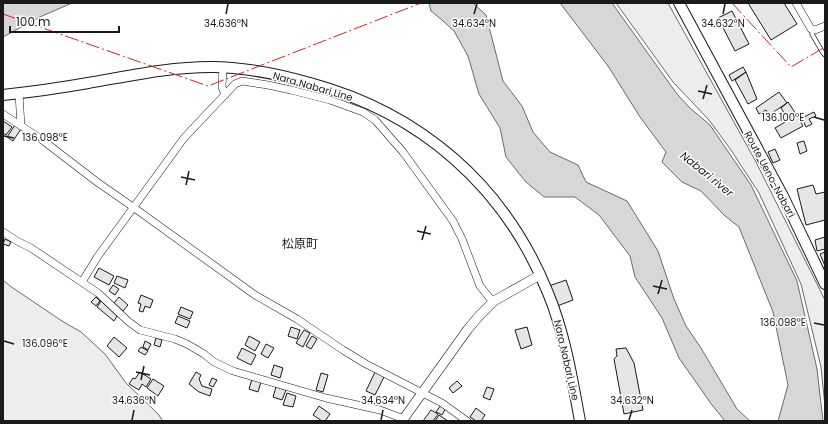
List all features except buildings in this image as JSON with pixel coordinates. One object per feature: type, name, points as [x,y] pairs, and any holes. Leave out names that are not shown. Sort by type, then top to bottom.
[{"type":"main road","name":"Route Ueno-Nabari","points":[[679,3],[783,196],[825,284]]},
{"type":"main road","name":"Nara Nabari Line","points":[[3,95],[19,94],[88,83],[153,71],[187,68],[223,68],[252,70],[274,74],[339,91],[378,108],[422,134],[447,152],[478,182],[513,227],[540,275],[557,318],[567,350],[580,421]]},
{"type":"street","points":[[796,3],[809,26],[815,30],[825,26]]},
{"type":"street","points":[[223,68],[222,87],[225,95]]},
{"type":"street","points":[[82,282],[98,256],[184,138],[235,84],[242,81],[291,90],[330,100],[369,115],[375,120],[403,152],[453,221],[462,239],[480,286],[493,302]]},
{"type":"street","points":[[19,94],[20,126]]},
{"type":"street","points":[[3,114],[255,295],[297,319],[366,364],[442,403],[467,421]]},
{"type":"street","points":[[3,232],[31,248],[98,293],[129,322],[140,330],[175,339],[187,344],[214,362],[233,370],[326,398],[380,410],[403,420],[468,329],[479,316],[493,302],[540,275]]},
{"type":"lane","points":[[813,29],[812,34],[825,55]]},
{"type":"shaded area","points":[[616,3],[668,3],[756,162],[825,300],[825,407],[821,367],[801,284],[759,193],[709,120],[673,82]]},
{"type":"shaded area","points":[[3,280],[62,321],[81,332],[105,354],[126,383],[158,414],[163,421],[3,421]]},
{"type":"water","points":[[3,3],[72,3],[42,16],[3,37]]},
{"type":"water","points":[[429,3],[473,3],[486,15],[503,81],[522,106],[533,132],[550,152],[578,165],[586,182],[627,201],[658,251],[674,299],[686,326],[701,348],[737,409],[750,421],[725,421],[712,405],[679,358],[662,318],[635,277],[630,256],[599,215],[575,197],[544,197],[525,181],[506,157],[500,128],[479,94],[468,56],[454,31],[431,11]]},
{"type":"water","name":"Nabari river","points":[[560,3],[612,3],[677,94],[690,108],[710,125],[751,185],[797,281],[817,369],[823,421],[778,421],[788,385],[773,312],[739,227],[725,216],[701,191],[682,182],[662,162],[666,152],[640,117],[608,66]]},
{"type":"power","points":[[3,14],[208,86],[421,3]]},
{"type":"power","points":[[732,3],[791,67],[825,47]]},
{"type":"district","name":"松原町","points":[[300,244]]}]
